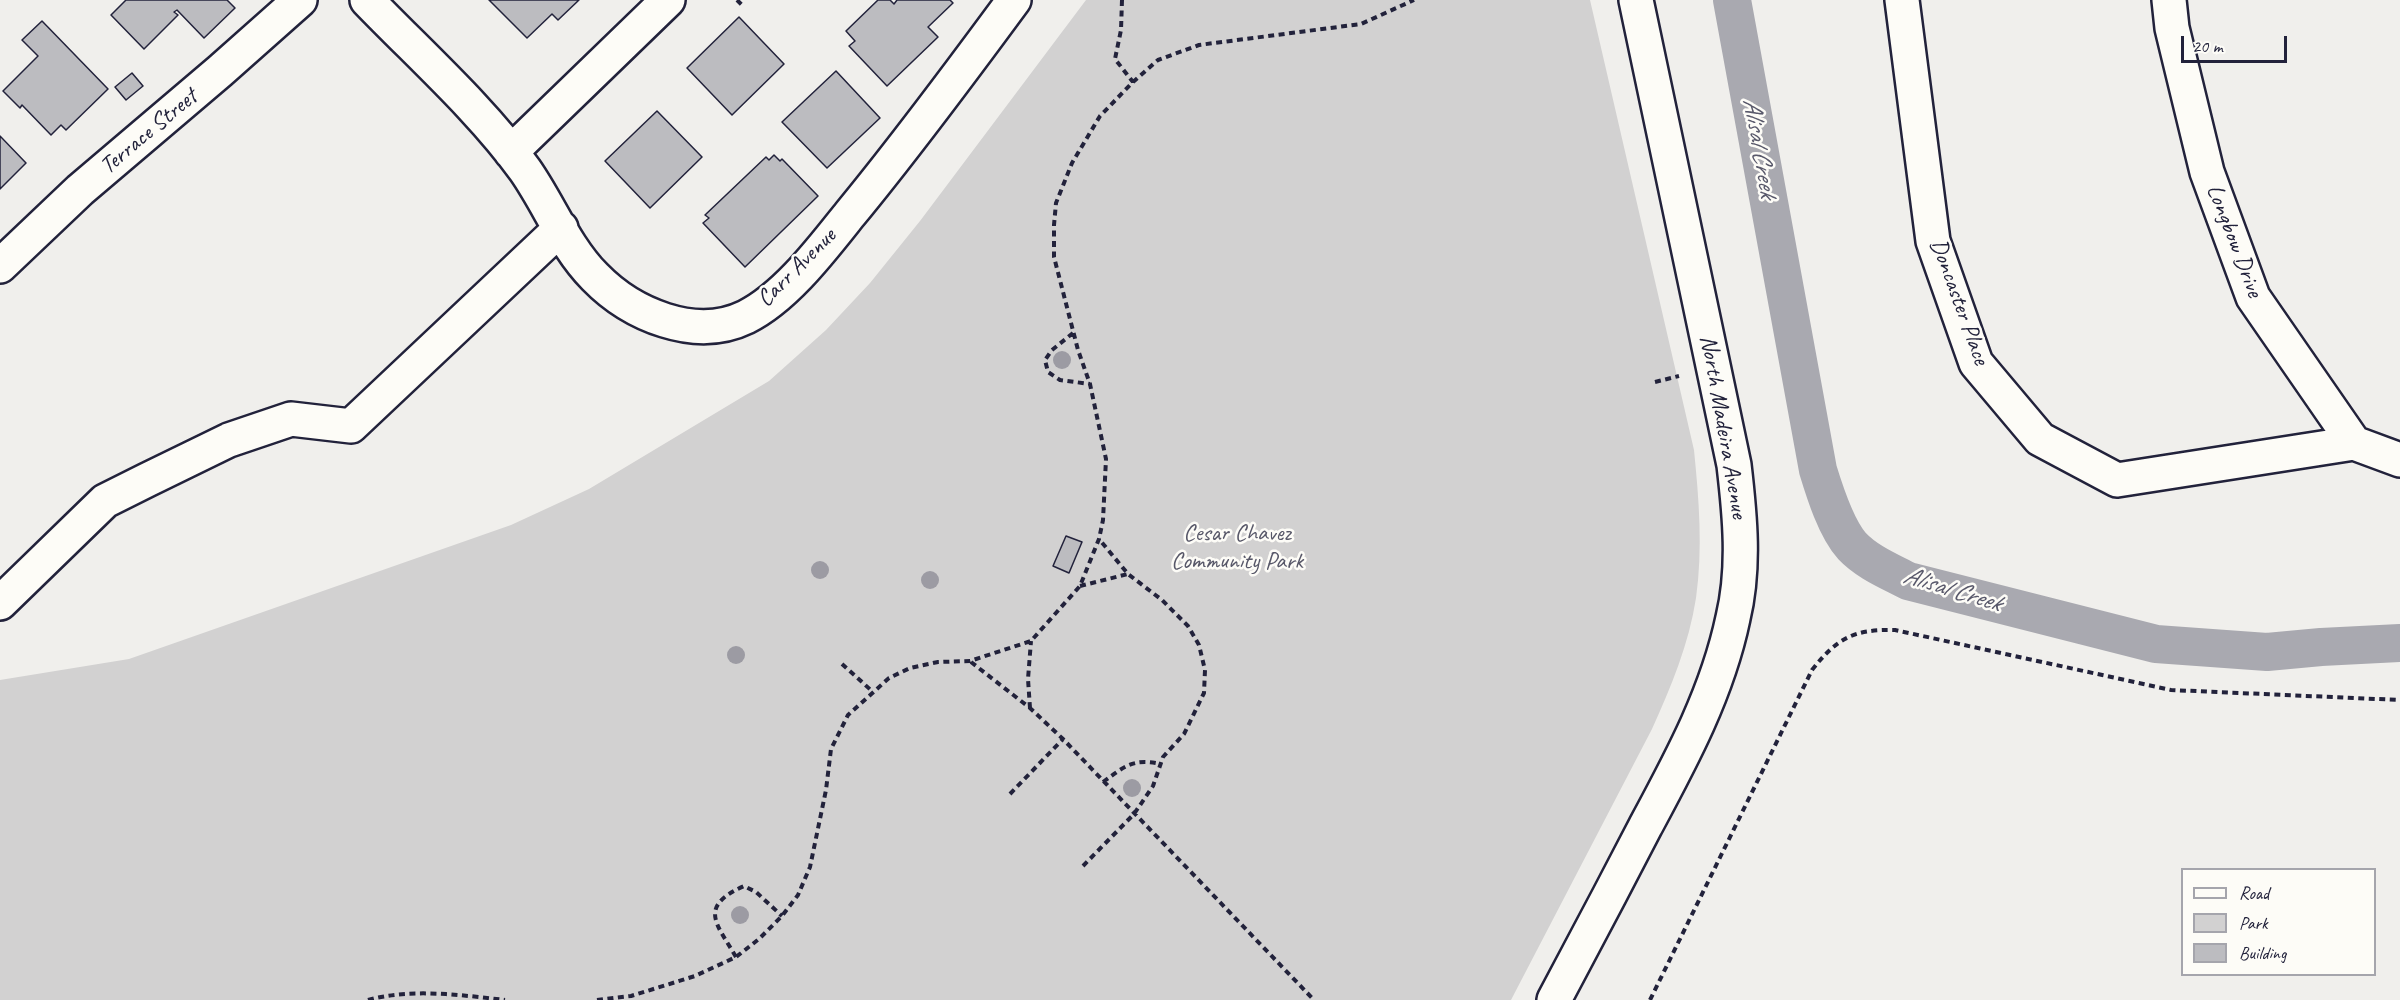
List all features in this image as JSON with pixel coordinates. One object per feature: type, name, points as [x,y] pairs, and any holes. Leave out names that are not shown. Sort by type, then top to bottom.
[{"type":"street","name":"Terrace Street","points":[[0,266],[80,190],[300,0]]},
{"type":"street","name":"Carr Avenue","points":[[367,0],[511,152],[525,170],[577,255],[593,275],[610,291],[654,317],[699,326],[724,324],[745,317],[765,305],[787,285],[826,244],[904,148],[1014,0]]},
{"type":"street","points":[[511,152],[668,0]]},
{"type":"street","name":"North Madeira Avenue","points":[[1554,1000],[1689,746],[1708,702],[1723,658],[1734,617],[1740,572],[1740,519],[1734,465],[1636,0]]},
{"type":"street","name":"Doncaster Place","points":[[1902,0],[1934,241],[1976,363],[2040,439],[2117,480],[2354,443]]},
{"type":"street","name":"Longbow Drive","points":[[2169,0],[2172,28],[2207,172],[2253,297],[2354,443]]},
{"type":"street","points":[[0,603],[105,501],[229,440],[291,419],[351,426],[561,228]]},
{"type":"street","points":[[2354,443],[2400,460]]},
{"type":"path","points":[[737,0],[742,5]]},
{"type":"path","points":[[1122,0],[1122,30],[1115,58],[1132,82]]},
{"type":"path","points":[[597,1000],[631,996],[695,976],[736,957],[759,939],[798,896],[810,867],[826,790],[831,749],[848,715],[889,678],[910,668],[938,662],[970,661],[1031,641],[1080,586],[1099,539],[1103,520],[1106,459],[1090,384],[1054,256],[1056,202],[1072,163],[1100,116],[1132,82],[1158,60],[1199,45],[1361,24],[1414,0]]},
{"type":"path","points":[[1074,333],[1052,350],[1045,360],[1048,372],[1060,380],[1090,384]]},
{"type":"path","points":[[1083,866],[1134,814],[1153,786],[1163,757],[1184,734],[1204,693],[1205,670],[1199,645],[1188,626],[1162,600],[1128,574],[1099,539]]},
{"type":"path","points":[[1080,586],[1128,574]]},
{"type":"path","points":[[1650,1000],[1812,670],[1834,645],[1852,634],[1872,629],[1894,630],[2171,690],[2400,700]]},
{"type":"path","points":[[1030,708],[1028,679],[1031,641]]},
{"type":"path","points":[[970,661],[1030,708],[1063,739],[1314,1000]]},
{"type":"path","points":[[843,663],[873,692]]},
{"type":"path","points":[[1010,794],[1063,739]]},
{"type":"path","points":[[1103,782],[1131,763],[1147,761],[1161,764]]},
{"type":"path","points":[[736,957],[714,923],[716,908],[728,893],[744,886],[756,892],[782,916]]},
{"type":"path","points":[[368,1000],[384,996],[458,994],[505,1000]]},
{"type":"green space","name":"Cesar Chavez Community Park","points":[[1086,0],[1590,0],[1694,450],[1700,524],[1698,580],[1693,615],[1684,649],[1652,729],[1511,1000],[0,1000],[0,680],[129,659],[511,525],[589,489],[769,381],[826,330],[870,283],[920,221]]},
{"type":"building","points":[[126,0],[227,0],[235,8],[204,38],[177,10],[174,12],[178,15],[144,49],[111,15]]},
{"type":"building","points":[[489,0],[579,0],[558,20],[552,14],[527,38]]},
{"type":"building","points":[[878,0],[890,0],[894,4],[897,0],[950,0],[953,3],[928,27],[938,37],[887,86],[849,46],[855,41],[846,31]]},
{"type":"building","points":[[739,17],[784,64],[732,115],[687,68]]},
{"type":"building","points":[[42,21],[108,89],[66,130],[61,125],[51,135],[22,105],[20,108],[3,91],[38,56],[22,40]]},
{"type":"building","points":[[836,71],[880,118],[827,168],[782,122]]},
{"type":"building","points":[[132,73],[143,86],[126,100],[115,87]]},
{"type":"building","points":[[657,111],[702,157],[650,208],[605,161]]},
{"type":"building","points":[[0,136],[26,163],[0,189]]},
{"type":"building","points":[[774,155],[780,161],[782,159],[818,196],[745,267],[703,223],[709,218],[705,215],[766,157],[769,160]]},
{"type":"building","points":[[1066,536],[1082,542],[1069,573],[1053,566]]},
{"type":"waterway","name":"Alisal Creek","points":[[1732,0],[1818,470],[1836,520],[1846,539],[1858,552],[1908,581],[2156,644],[2267,652],[2400,643]]}]
